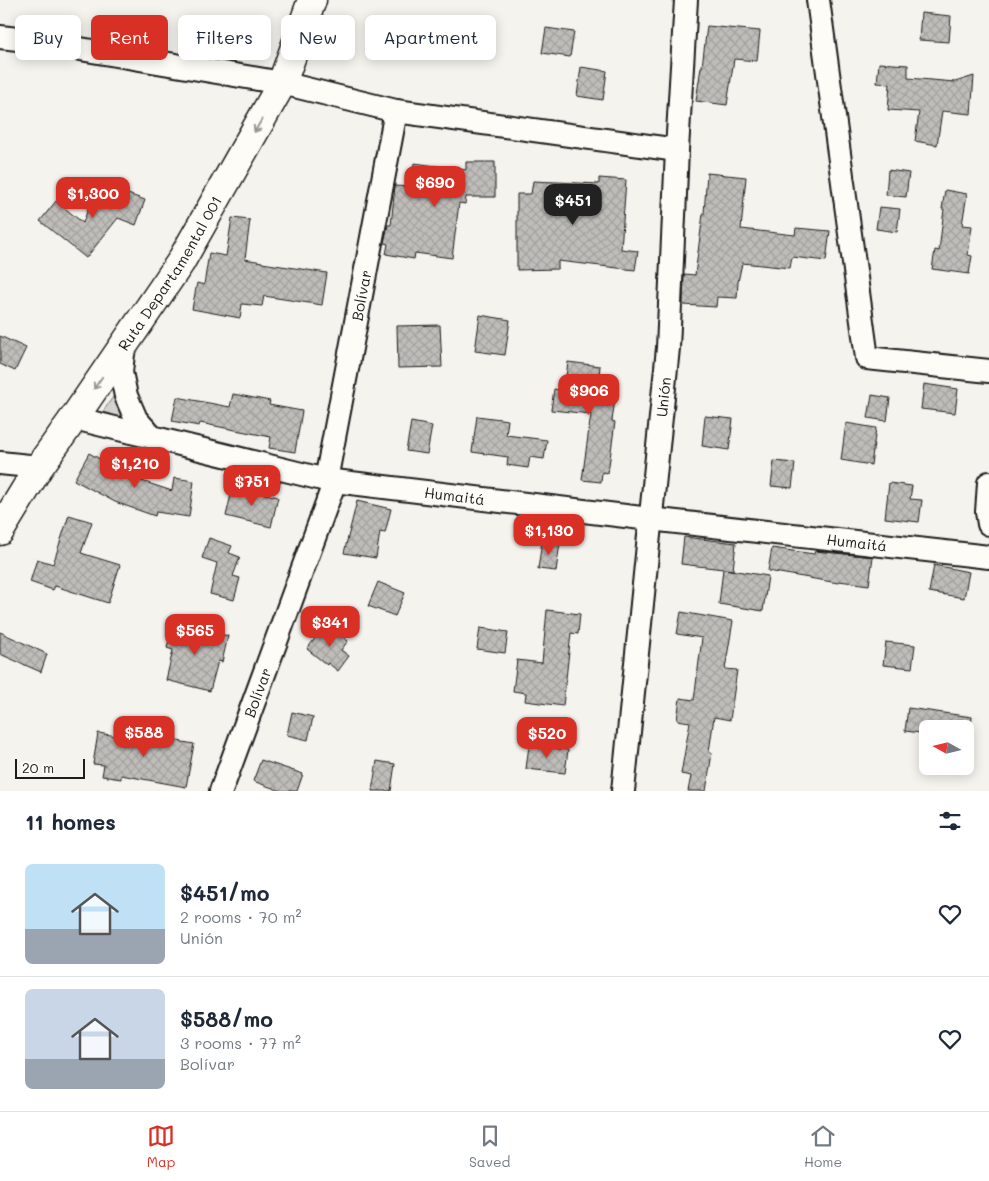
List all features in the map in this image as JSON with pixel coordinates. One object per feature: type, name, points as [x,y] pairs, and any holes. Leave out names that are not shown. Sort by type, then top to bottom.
[{"type":"street","name":"Ruta Departamental 001","points":[[0,531],[39,467],[180,263],[282,84],[312,0]]},
{"type":"street","name":"Unión","points":[[623,791],[668,348],[686,0]]},
{"type":"street","points":[[818,0],[867,358],[989,371]]},
{"type":"street","points":[[0,37],[282,84],[396,111],[677,150]]},
{"type":"street","name":"Bolívar","points":[[221,791],[330,480],[396,111]]},
{"type":"street","points":[[124,345],[121,372],[126,396],[136,419],[153,438]]},
{"type":"street","name":"Humaitá","points":[[74,418],[330,480],[650,519],[989,557]]},
{"type":"street","points":[[0,463],[39,467]]},
{"type":"street","points":[[989,483],[989,524]]},
{"type":"green space","points":[[115,394],[128,420],[102,414]]},
{"type":"building","points":[[921,13],[951,16],[949,42],[919,40]]},
{"type":"building","points":[[707,26],[760,31],[757,61],[734,59],[727,105],[696,101]]},
{"type":"building","points":[[546,28],[574,32],[570,57],[542,53]]},
{"type":"building","points":[[879,63],[908,65],[908,78],[955,82],[974,76],[971,114],[942,111],[937,145],[915,141],[919,112],[888,110],[890,84],[877,83]]},
{"type":"building","points":[[581,67],[607,71],[603,100],[577,96]]},
{"type":"building","points":[[466,162],[495,162],[495,197],[466,197],[465,204],[459,203],[452,258],[415,253],[414,259],[386,254],[388,244],[384,243],[388,225],[391,225],[395,186],[411,187],[414,163],[466,170]]},
{"type":"building","points":[[888,170],[909,173],[906,197],[886,195]]},
{"type":"building","points":[[707,173],[746,177],[741,229],[795,235],[796,228],[830,231],[826,261],[792,257],[790,268],[742,263],[737,298],[717,297],[716,307],[683,305],[684,274],[695,275],[704,214]]},
{"type":"building","points":[[599,178],[626,180],[621,249],[638,251],[635,270],[558,261],[558,269],[517,270],[517,194],[531,194],[533,181],[599,184]]},
{"type":"building","points":[[105,186],[145,200],[136,225],[118,218],[86,258],[40,221],[56,201],[83,223],[93,195],[101,198]]},
{"type":"building","points":[[945,190],[967,194],[962,225],[972,226],[968,255],[972,256],[969,274],[932,269],[935,250],[939,251]]},
{"type":"building","points":[[879,207],[900,209],[897,232],[876,229]]},
{"type":"building","points":[[232,218],[250,220],[245,259],[327,273],[322,305],[264,296],[262,306],[242,304],[240,318],[192,309],[197,283],[204,285],[209,253],[226,256]]},
{"type":"building","points":[[480,315],[510,320],[505,355],[475,351]]},
{"type":"building","points":[[440,325],[442,367],[398,368],[397,326]]},
{"type":"building","points":[[0,336],[26,348],[15,371],[0,364]]},
{"type":"building","points":[[568,362],[600,366],[597,396],[615,399],[612,421],[615,422],[608,473],[602,472],[601,482],[582,480],[591,414],[551,410],[554,389],[564,391]]},
{"type":"building","points":[[924,384],[958,389],[955,413],[921,409]]},
{"type":"building","points":[[233,394],[270,401],[269,405],[302,411],[295,452],[269,448],[271,437],[200,423],[199,426],[172,421],[177,397],[230,407]]},
{"type":"building","points":[[872,395],[890,398],[887,421],[868,418]]},
{"type":"building","points":[[477,416],[508,420],[506,435],[547,440],[544,459],[530,457],[528,468],[507,465],[508,457],[472,452]]},
{"type":"building","points":[[705,416],[733,419],[729,450],[702,446]]},
{"type":"building","points":[[411,422],[432,426],[427,454],[406,451]]},
{"type":"building","points":[[846,423],[876,428],[871,465],[841,460]]},
{"type":"building","points":[[89,453],[136,479],[172,491],[174,478],[194,481],[189,517],[156,512],[155,516],[115,502],[74,480]]},
{"type":"building","points":[[774,461],[795,463],[792,488],[771,486]]},
{"type":"building","points":[[889,483],[912,486],[910,499],[922,500],[919,522],[885,518]]},
{"type":"building","points":[[233,486],[278,497],[271,527],[226,516]]},
{"type":"building","points":[[357,501],[391,509],[385,533],[380,532],[376,558],[344,553]]},
{"type":"building","points":[[69,515],[92,522],[81,553],[120,565],[108,603],[55,586],[53,590],[30,582],[37,559],[53,564]]},
{"type":"building","points":[[684,537],[736,543],[733,570],[724,569],[768,576],[763,611],[719,604],[723,569],[681,564]]},
{"type":"building","points":[[209,538],[232,546],[229,553],[240,557],[233,576],[240,578],[234,600],[210,594],[217,563],[202,558]]},
{"type":"building","points":[[542,541],[560,543],[556,571],[538,569]]},
{"type":"building","points":[[772,548],[814,554],[815,551],[873,557],[869,585],[839,581],[838,583],[768,571]]},
{"type":"building","points":[[934,565],[969,572],[964,598],[929,592]]},
{"type":"building","points":[[378,582],[405,593],[395,616],[368,606]]},
{"type":"building","points":[[547,610],[580,614],[578,634],[571,633],[563,706],[525,701],[526,693],[513,691],[517,660],[542,663]]},
{"type":"building","points":[[681,612],[733,621],[725,669],[737,670],[730,720],[714,717],[709,752],[712,753],[706,791],[688,791],[691,776],[681,774],[690,722],[677,720],[680,698],[694,700],[702,638],[677,634]]},
{"type":"building","points":[[173,622],[228,636],[222,662],[218,661],[210,691],[166,680],[173,650],[167,648]]},
{"type":"building","points":[[326,624],[348,641],[341,650],[349,656],[338,671],[307,649]]},
{"type":"building","points":[[480,628],[508,632],[505,653],[477,649]]},
{"type":"building","points":[[0,632],[47,654],[41,672],[0,654]]},
{"type":"building","points":[[886,642],[915,645],[912,668],[883,665]]},
{"type":"building","points":[[908,708],[972,717],[972,720],[919,720],[919,733],[905,731]]},
{"type":"building","points":[[292,712],[313,717],[308,740],[287,735]]},
{"type":"building","points":[[117,730],[194,744],[186,787],[121,775],[121,779],[102,776],[104,765],[93,764],[98,733],[117,736]]},
{"type":"building","points":[[529,745],[568,750],[565,773],[526,769]]},
{"type":"building","points":[[261,760],[303,774],[297,791],[281,791],[253,781]]},
{"type":"building","points":[[377,761],[395,764],[391,791],[372,791]]}]
